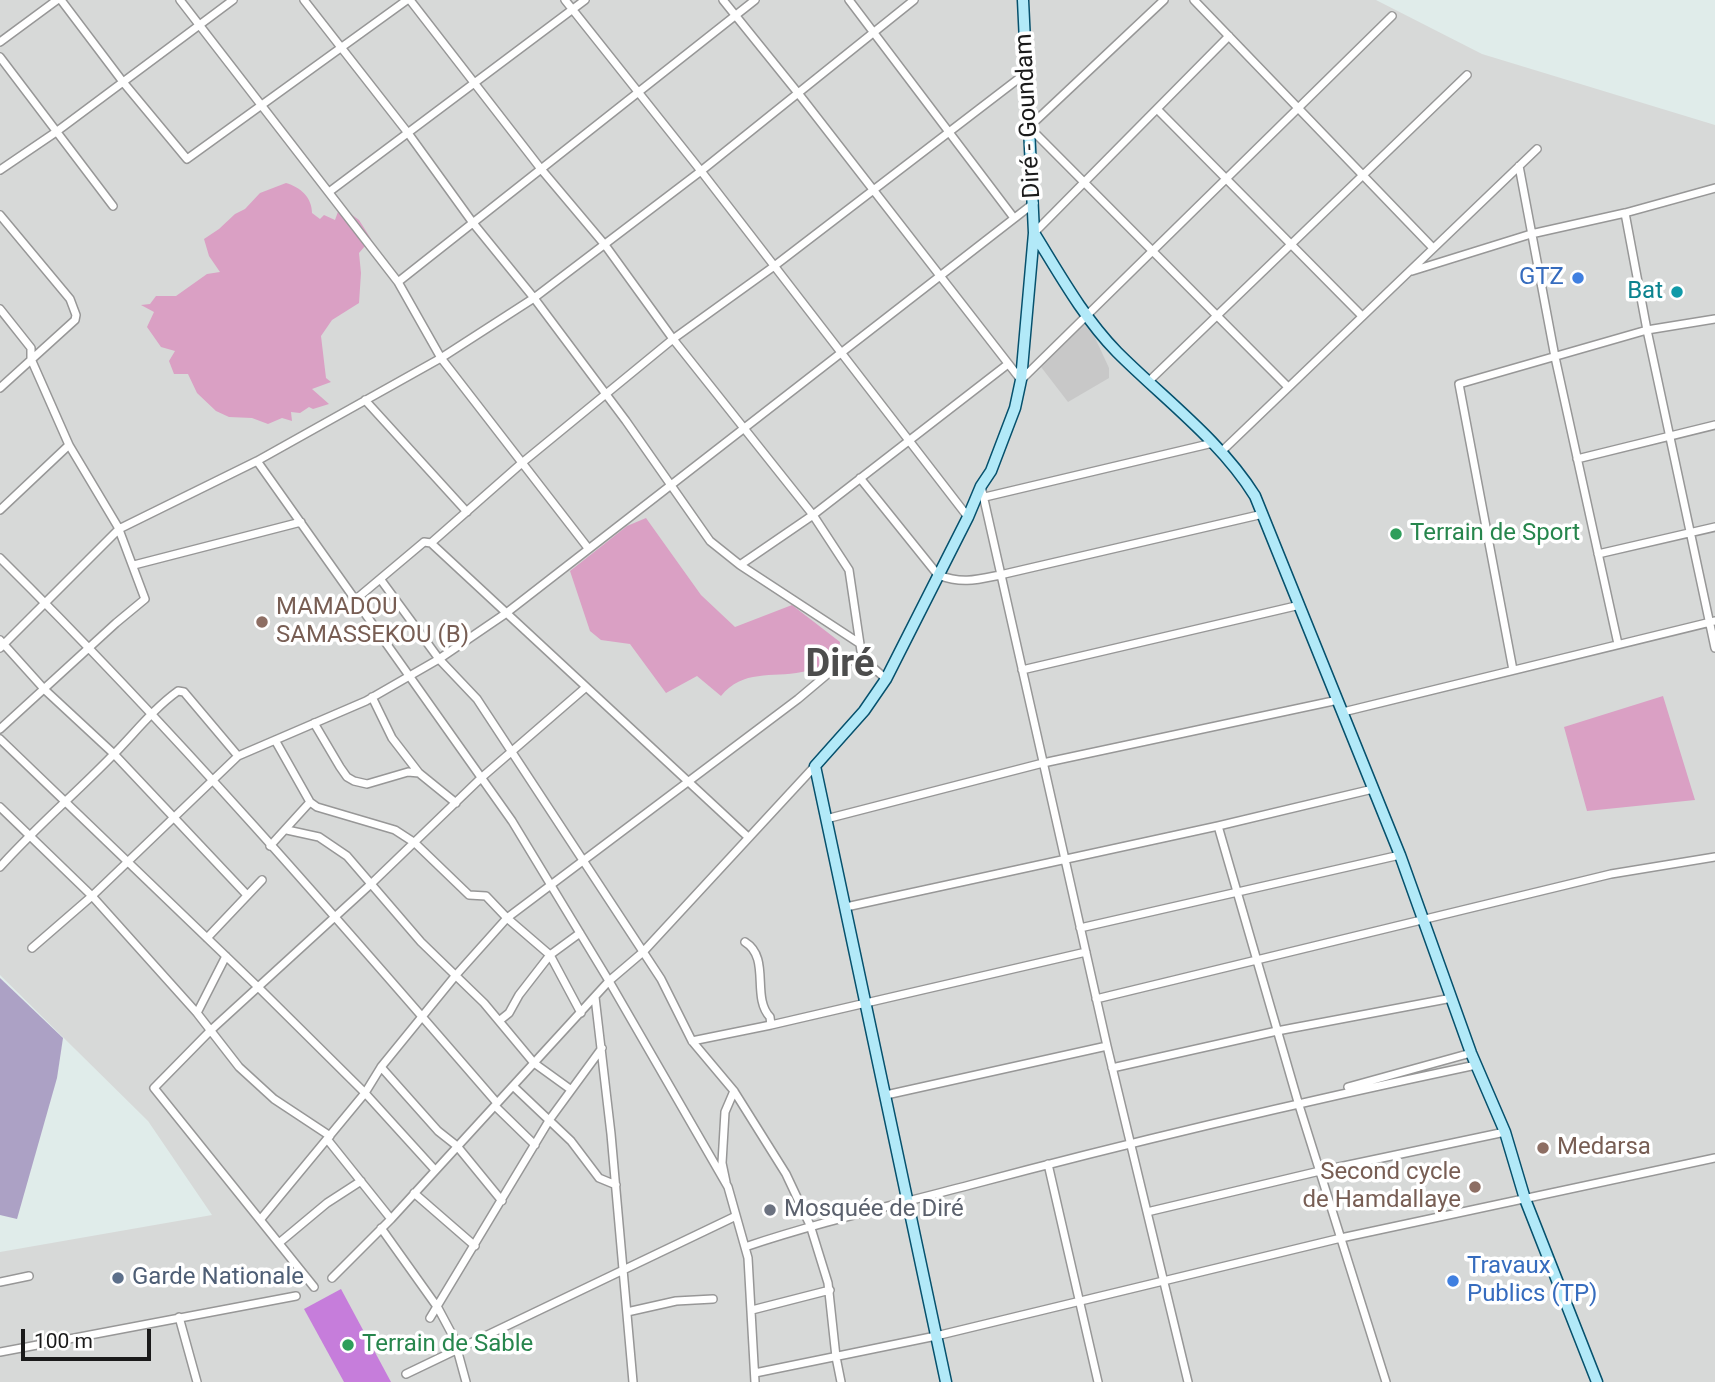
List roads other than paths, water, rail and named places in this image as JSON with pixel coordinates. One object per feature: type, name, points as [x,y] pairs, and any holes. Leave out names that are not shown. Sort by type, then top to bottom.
[{"type":"main road","name":"Diré - Goundam","points":[[815,766],[864,711],[886,679],[981,486],[991,471],[1015,408],[1034,233],[1023,0]]},
{"type":"main road","points":[[1034,233],[1085,316],[1116,351],[1213,443],[1247,482],[1263,514],[1400,855],[1471,1053],[1505,1132],[1525,1199],[1597,1382]]},
{"type":"main road","points":[[815,766],[946,1382]]},
{"type":"street","points":[[0,42],[59,0],[187,159],[409,0],[541,169],[605,245],[673,340],[813,515],[849,570],[859,643],[863,654],[869,664],[886,679]]},
{"type":"street","points":[[180,0],[398,282],[442,358],[588,548]]},
{"type":"street","points":[[0,170],[56,132],[233,0]]},
{"type":"street","points":[[304,0],[408,133],[473,223],[534,298],[710,541],[740,565],[859,643]]},
{"type":"street","points":[[565,0],[701,171],[968,517]]},
{"type":"street","points":[[330,192],[585,0]]},
{"type":"street","points":[[723,0],[1020,380],[1392,16]]},
{"type":"street","points":[[398,282],[755,0]]},
{"type":"street","points":[[849,0],[1014,218]]},
{"type":"street","points":[[247,895],[114,754],[45,690],[1,644],[119,530],[257,461],[442,358],[534,298],[701,171],[914,0]]},
{"type":"street","points":[[1164,0],[1029,127],[1288,387]]},
{"type":"street","points":[[1194,0],[1433,248]]},
{"type":"street","points":[[1034,233],[1229,36]]},
{"type":"street","points":[[0,57],[113,206]]},
{"type":"street","points":[[431,543],[523,462],[673,340],[773,267],[1026,73]]},
{"type":"street","points":[[1148,382],[1467,75]]},
{"type":"street","points":[[1157,109],[1362,316]]},
{"type":"street","points":[[1221,452],[1537,149]]},
{"type":"street","points":[[1519,166],[1555,356],[1618,645]]},
{"type":"street","points":[[1409,272],[1531,234],[1625,213],[1715,188]]},
{"type":"street","points":[[32,948],[92,896],[238,756],[372,697],[439,659],[505,614],[1034,203]]},
{"type":"street","points":[[1625,213],[1647,330],[1712,621],[1715,648]]},
{"type":"street","points":[[0,215],[70,299],[76,315],[75,320],[0,388]]},
{"type":"street","points":[[0,309],[31,348],[31,359],[69,446],[119,530],[145,599],[0,729]]},
{"type":"street","points":[[1513,670],[1459,384],[1647,330],[1715,319]]},
{"type":"street","points":[[740,565],[813,515],[1008,364]]},
{"type":"street","points":[[365,400],[467,512]]},
{"type":"street","points":[[1577,459],[1715,425]]},
{"type":"street","points":[[985,496],[1213,443]]},
{"type":"street","points":[[0,510],[69,446]]},
{"type":"street","points":[[257,461],[512,821],[609,981],[728,1187]]},
{"type":"street","points":[[860,478],[938,575],[955,581],[969,582],[1263,514]]},
{"type":"street","points":[[981,486],[1096,999],[1188,1382]]},
{"type":"street","points":[[134,565],[301,522]]},
{"type":"street","points":[[1598,554],[1715,527]]},
{"type":"street","points":[[355,600],[424,542],[431,543],[748,837]]},
{"type":"street","points":[[0,558],[212,781],[422,1017],[496,1105],[535,1145]]},
{"type":"street","points":[[381,580],[439,659],[477,699],[661,979],[692,1041],[734,1091],[786,1174],[810,1226],[830,1290],[835,1357],[841,1382]]},
{"type":"street","points":[[1022,670],[1300,605]]},
{"type":"street","points":[[1343,712],[1712,621]]},
{"type":"street","points":[[260,1220],[365,1093],[381,1067],[456,975],[507,918],[830,672],[863,654]]},
{"type":"street","points":[[314,1287],[154,1088],[211,1030],[415,843],[481,778],[585,688]]},
{"type":"street","points":[[0,867],[29,834],[178,691],[184,692],[238,756]]},
{"type":"street","points":[[372,697],[392,738],[419,773],[456,803]]},
{"type":"street","points":[[826,819],[1043,763],[1338,700]]},
{"type":"street","points":[[314,723],[340,767],[354,781],[367,784],[408,772],[419,773]]},
{"type":"street","points":[[0,739],[365,1093],[435,1170]]},
{"type":"street","points":[[275,740],[310,802],[317,807],[395,830],[415,843],[469,895],[486,896],[550,955],[581,1013]]},
{"type":"street","points":[[332,1278],[391,1219],[609,981],[643,952],[815,766]]},
{"type":"street","points":[[846,907],[1218,826],[1373,789]]},
{"type":"street","points":[[270,846],[310,802]]},
{"type":"street","points":[[0,807],[92,896],[197,1013],[239,1067],[274,1099],[328,1138],[391,1219]]},
{"type":"street","points":[[1218,826],[1298,1102],[1386,1382]]},
{"type":"street","points":[[287,830],[319,837],[347,856],[421,942],[499,1021],[534,1063],[570,1089]]},
{"type":"street","points":[[1080,928],[1400,855]]},
{"type":"street","points":[[1096,999],[1611,874],[1715,857]]},
{"type":"street","points":[[207,938],[262,880]]},
{"type":"street","points":[[499,1021],[509,1013],[519,995],[550,955],[580,933]]},
{"type":"street","points":[[745,942],[753,947],[759,959],[764,1011],[770,1017],[771,1025]]},
{"type":"street","points":[[692,1041],[901,996],[1086,952]]},
{"type":"street","points":[[197,1013],[226,956]]},
{"type":"street","points":[[595,997],[616,1185],[633,1382]]},
{"type":"street","points":[[1112,1068],[1278,1031],[1451,998]]},
{"type":"street","points":[[886,1095],[1107,1046]]},
{"type":"street","points":[[430,1318],[550,1119],[602,1048]]},
{"type":"street","points":[[1348,1087],[1471,1053]]},
{"type":"street","points":[[745,1247],[810,1226],[1130,1142],[1298,1102],[1476,1065]]},
{"type":"street","points":[[381,1067],[438,1131],[457,1146],[502,1201]]},
{"type":"street","points":[[513,1086],[571,1141],[599,1178],[616,1185]]},
{"type":"street","points":[[734,1091],[725,1112],[722,1163],[748,1258],[755,1378],[1341,1238],[1715,1158]]},
{"type":"street","points":[[1147,1212],[1320,1171],[1505,1132]]},
{"type":"street","points":[[1048,1164],[1098,1382]]},
{"type":"street","points":[[279,1243],[327,1203],[361,1181]]},
{"type":"street","points":[[414,1193],[475,1246]]},
{"type":"street","points":[[406,1374],[736,1216]]},
{"type":"street","points":[[382,1228],[438,1308],[454,1338],[466,1382]]},
{"type":"street","points":[[0,1282],[29,1276]]},
{"type":"street","points":[[752,1310],[830,1290]]},
{"type":"street","points":[[0,1352],[296,1296]]},
{"type":"street","points":[[628,1312],[676,1301],[713,1299]]},
{"type":"street","points":[[179,1317],[197,1382]]},
{"type":"place","name":"GTZ","points":[[1578,278]]},
{"type":"place","name":"Bat","points":[[1677,292]]},
{"type":"place","name":"Terrain de Sport","points":[[1396,534]]},
{"type":"place","name":"MAMADOU SAMASSEKOU (B)","points":[[262,622]]},
{"type":"place","name":"Medarsa","points":[[1543,1148]]},
{"type":"place","name":"Second cycle de Hamdallaye","points":[[1475,1187]]},
{"type":"place","name":"Mosquée de Diré","points":[[770,1210]]},
{"type":"place","name":"Garde Nationale","points":[[118,1278]]},
{"type":"place","name":"Travaux Publics (TP)","points":[[1453,1281]]},
{"type":"place","name":"Terrain de Sable","points":[[348,1345]]},
{"type":"district","name":"Diré","points":[[840,666]]}]
